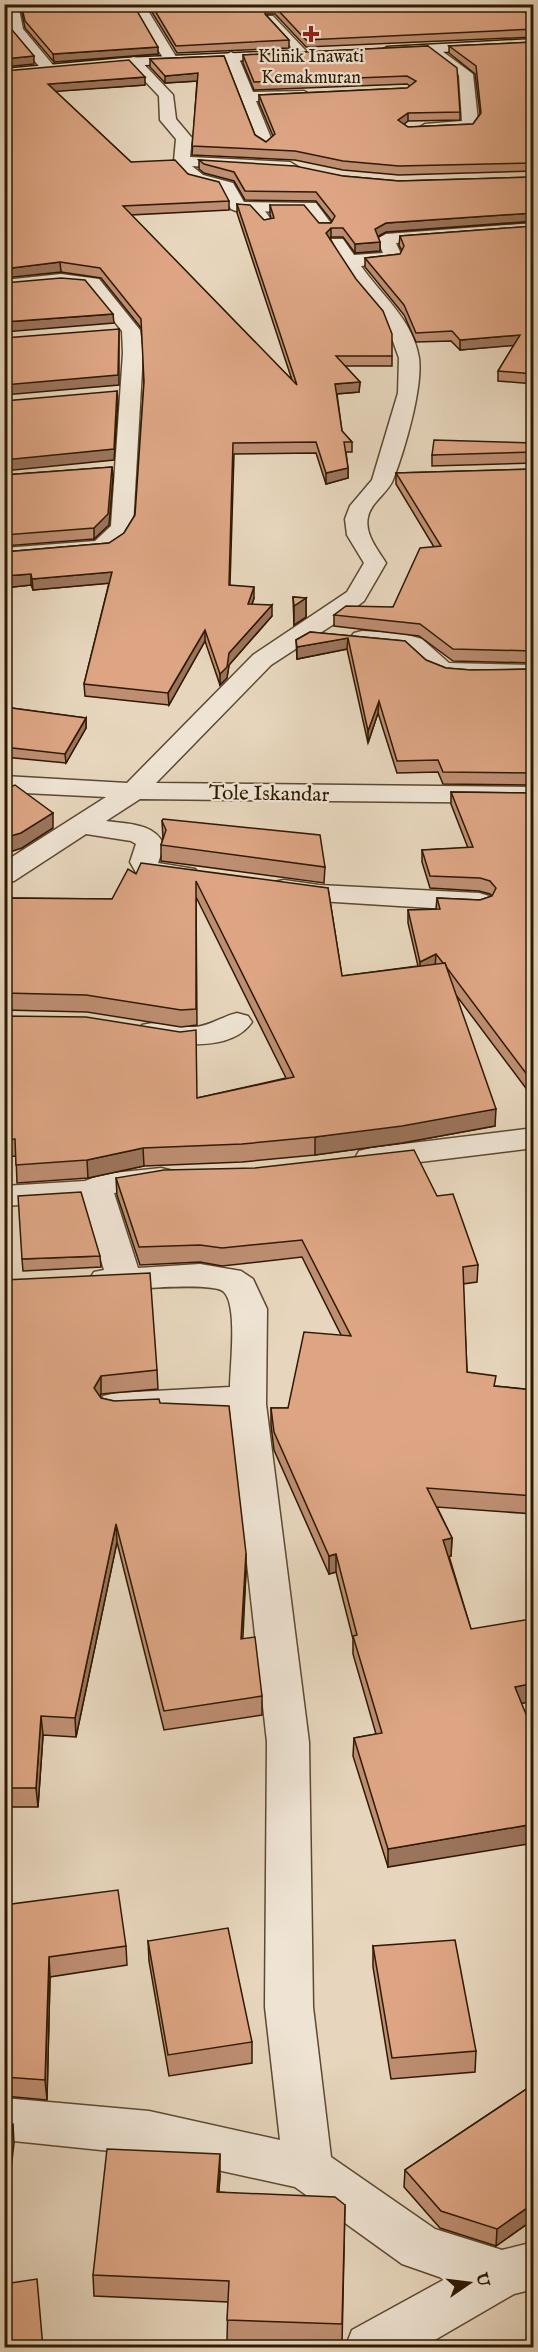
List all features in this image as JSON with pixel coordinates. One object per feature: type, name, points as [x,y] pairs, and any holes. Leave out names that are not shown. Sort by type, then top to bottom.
[{"type":"street","points":[[10,4],[16,30],[48,69]]},
{"type":"street","points":[[137,4],[171,60]]},
{"type":"street","points":[[521,4],[534,19]]},
{"type":"street","points":[[369,52],[534,43]]},
{"type":"street","points":[[408,128],[464,128],[468,127],[470,121],[466,74],[434,49]]},
{"type":"street","points":[[4,72],[134,61],[308,54]]},
{"type":"street","points":[[231,56],[249,97],[265,143]]},
{"type":"street","points":[[134,61],[166,95],[168,120],[182,135],[182,161],[189,177],[227,186],[237,205],[255,208],[310,207],[325,225]]},
{"type":"street","points":[[249,97],[315,94]]},
{"type":"street","points":[[182,161],[236,162],[305,169]]},
{"type":"street","points":[[349,261],[392,258],[386,239],[391,238],[534,228]]},
{"type":"street","points":[[4,875],[134,791],[262,660],[356,596],[369,577],[375,563],[358,535],[356,519],[361,506],[384,476],[408,393],[409,358],[394,318],[337,243]]},
{"type":"street","points":[[4,285],[84,280],[99,288],[131,330],[132,392],[124,468],[122,526],[114,538],[101,547],[4,555]]},
{"type":"street","points":[[108,331],[131,330]]},
{"type":"street","points":[[109,394],[132,392]]},
{"type":"street","points":[[102,470],[124,468]]},
{"type":"street","points":[[384,476],[407,476]]},
{"type":"street","points":[[304,633],[411,643],[420,648],[438,666],[453,671],[534,672]]},
{"type":"street","name":"Tole Iskandar","points":[[4,784],[134,791],[534,795]]},
{"type":"street","points":[[82,825],[139,834],[148,840],[150,845],[144,862],[148,870],[214,879]]},
{"type":"street","points":[[261,885],[319,893],[479,902]]},
{"type":"street","points":[[123,1028],[181,1038],[221,1031],[237,1023]]},
{"type":"street","points":[[342,1162],[534,1138]]},
{"type":"street","points":[[4,1196],[93,1190],[103,1184],[187,1177]]},
{"type":"street","points":[[93,1190],[97,1193],[124,1279]]},
{"type":"street","points":[[70,1282],[200,1275],[229,1279],[241,1287],[249,1309],[249,1398],[288,1742],[290,2007],[308,2168]]},
{"type":"street","points":[[114,1405],[249,1398]]},
{"type":"street","points":[[4,2119],[149,2133],[308,2168],[420,2248],[518,2270]]},
{"type":"street","points":[[371,2348],[518,2270]]},
{"type":"lane","points":[[270,18],[308,54]]},
{"type":"lane","points":[[255,208],[268,224]]},
{"type":"building","points":[[21,4],[133,4],[158,47],[53,54],[25,21]]},
{"type":"building","points":[[151,4],[519,4],[529,17],[534,17],[534,29],[306,40],[275,7],[267,6],[265,14],[289,40],[176,46]]},
{"type":"building","points":[[4,10],[7,24],[34,56],[4,59]]},
{"type":"building","points":[[534,42],[534,163],[399,166],[343,161],[295,151],[192,146],[198,73],[165,76],[150,59],[224,56],[255,135],[266,142],[275,134],[259,95],[407,88],[416,81],[407,76],[254,82],[243,55],[428,46],[457,68],[460,112],[408,113],[398,120],[408,127],[473,124],[481,113],[476,66],[449,46]]},
{"type":"building","points":[[129,60],[145,77],[48,84],[131,162],[175,160],[188,174],[219,182],[229,201],[123,206],[297,385],[237,204],[250,205],[264,220],[274,218],[270,205],[304,205],[319,223],[331,223],[335,216],[316,192],[245,191],[234,172],[204,164],[199,160],[295,166],[343,176],[399,181],[534,177],[534,213],[386,223],[375,229],[380,242],[355,244],[343,228],[331,228],[326,233],[356,279],[383,311],[392,334],[392,356],[336,356],[360,382],[335,384],[342,431],[352,442],[344,442],[348,468],[326,473],[316,442],[233,443],[229,585],[254,587],[248,604],[272,605],[229,653],[227,667],[220,674],[205,630],[168,693],[84,684],[112,572],[32,579],[31,574],[4,576],[4,552],[109,543],[124,533],[135,515],[144,382],[141,319],[100,268],[60,262],[4,269],[4,71]]},
{"type":"building","points":[[534,226],[534,374],[498,371],[520,335],[460,340],[452,331],[416,333],[404,305],[365,258],[400,254],[404,246],[400,236]]},
{"type":"building","points":[[61,278],[85,280],[113,314],[4,322],[4,283]]},
{"type":"building","points":[[119,329],[118,375],[4,385],[4,338]]},
{"type":"building","points":[[117,391],[114,449],[4,460],[4,401]]},
{"type":"building","points":[[434,440],[534,443],[534,452],[432,455]]},
{"type":"building","points":[[112,467],[108,514],[94,528],[4,535],[4,475]]},
{"type":"building","points":[[534,469],[534,651],[453,649],[420,624],[334,615],[346,606],[393,607],[420,548],[441,546],[396,473]]},
{"type":"building","points":[[293,597],[306,598],[294,606]]},
{"type":"building","points":[[310,632],[405,641],[426,660],[446,668],[534,669],[534,773],[443,772],[438,760],[397,761],[379,701],[368,731],[348,638],[297,647],[296,640]]},
{"type":"building","points":[[4,707],[86,718],[65,754],[4,747]]},
{"type":"building","points":[[15,785],[53,813],[21,833],[4,838],[4,789]]},
{"type":"building","points":[[451,792],[534,793],[534,1084],[445,963],[436,954],[420,962],[408,910],[440,909],[437,898],[480,900],[492,896],[496,888],[490,881],[480,878],[430,876],[422,850],[473,847]]},
{"type":"building","points":[[163,819],[320,835],[325,867],[161,845],[166,830]]},
{"type":"building","points":[[141,863],[328,888],[342,976],[445,963],[496,1109],[402,1126],[315,1137],[242,1144],[143,1148],[87,1160],[16,1165],[15,1139],[4,1140],[4,1016],[86,1017],[180,1032],[196,1030],[197,1098],[294,1077],[196,881],[196,1009],[181,1010],[86,995],[4,993],[4,898],[112,899],[128,869],[136,874]]},
{"type":"building","points":[[414,1150],[437,1196],[453,1194],[478,1265],[463,1267],[467,1372],[496,1376],[494,1386],[534,1390],[534,1496],[427,1488],[452,1538],[443,1540],[471,1629],[531,1619],[534,1623],[534,1683],[515,1687],[534,1734],[534,1824],[388,1849],[354,1738],[382,1733],[353,1636],[357,1635],[336,1554],[329,1556],[274,1432],[271,1408],[288,1408],[304,1332],[351,1336],[302,1240],[222,1248],[200,1245],[139,1247],[116,1178],[164,1170],[255,1168]]},
{"type":"building","points":[[81,1192],[100,1256],[22,1259],[18,1196]]},
{"type":"building","points":[[150,1273],[157,1370],[101,1376],[94,1388],[101,1398],[114,1401],[159,1399],[160,1403],[229,1406],[246,1553],[241,1639],[255,1637],[262,1696],[164,1711],[116,1524],[75,1718],[41,1716],[36,1788],[4,1788],[4,1280]]},
{"type":"building","points":[[118,1890],[126,1946],[49,1957],[45,2080],[4,2077],[4,1905]]},
{"type":"building","points":[[228,1928],[252,2042],[168,2055],[148,1941]]},
{"type":"building","points":[[455,1940],[476,2051],[392,2058],[373,1946]]},
{"type":"building","points":[[534,2084],[534,2203],[497,2229],[441,2211],[405,2170]]},
{"type":"building","points":[[4,2122],[13,2124],[4,2194]]},
{"type":"building","points":[[107,2149],[220,2154],[217,2192],[335,2197],[345,2205],[342,2324],[227,2320],[229,2281],[93,2275]]},
{"type":"building","points":[[37,2279],[43,2348],[4,2348],[4,2284]]},
{"type":"place","name":"Klinik Inawati Kemakmuran","points":[[311,34]]}]
